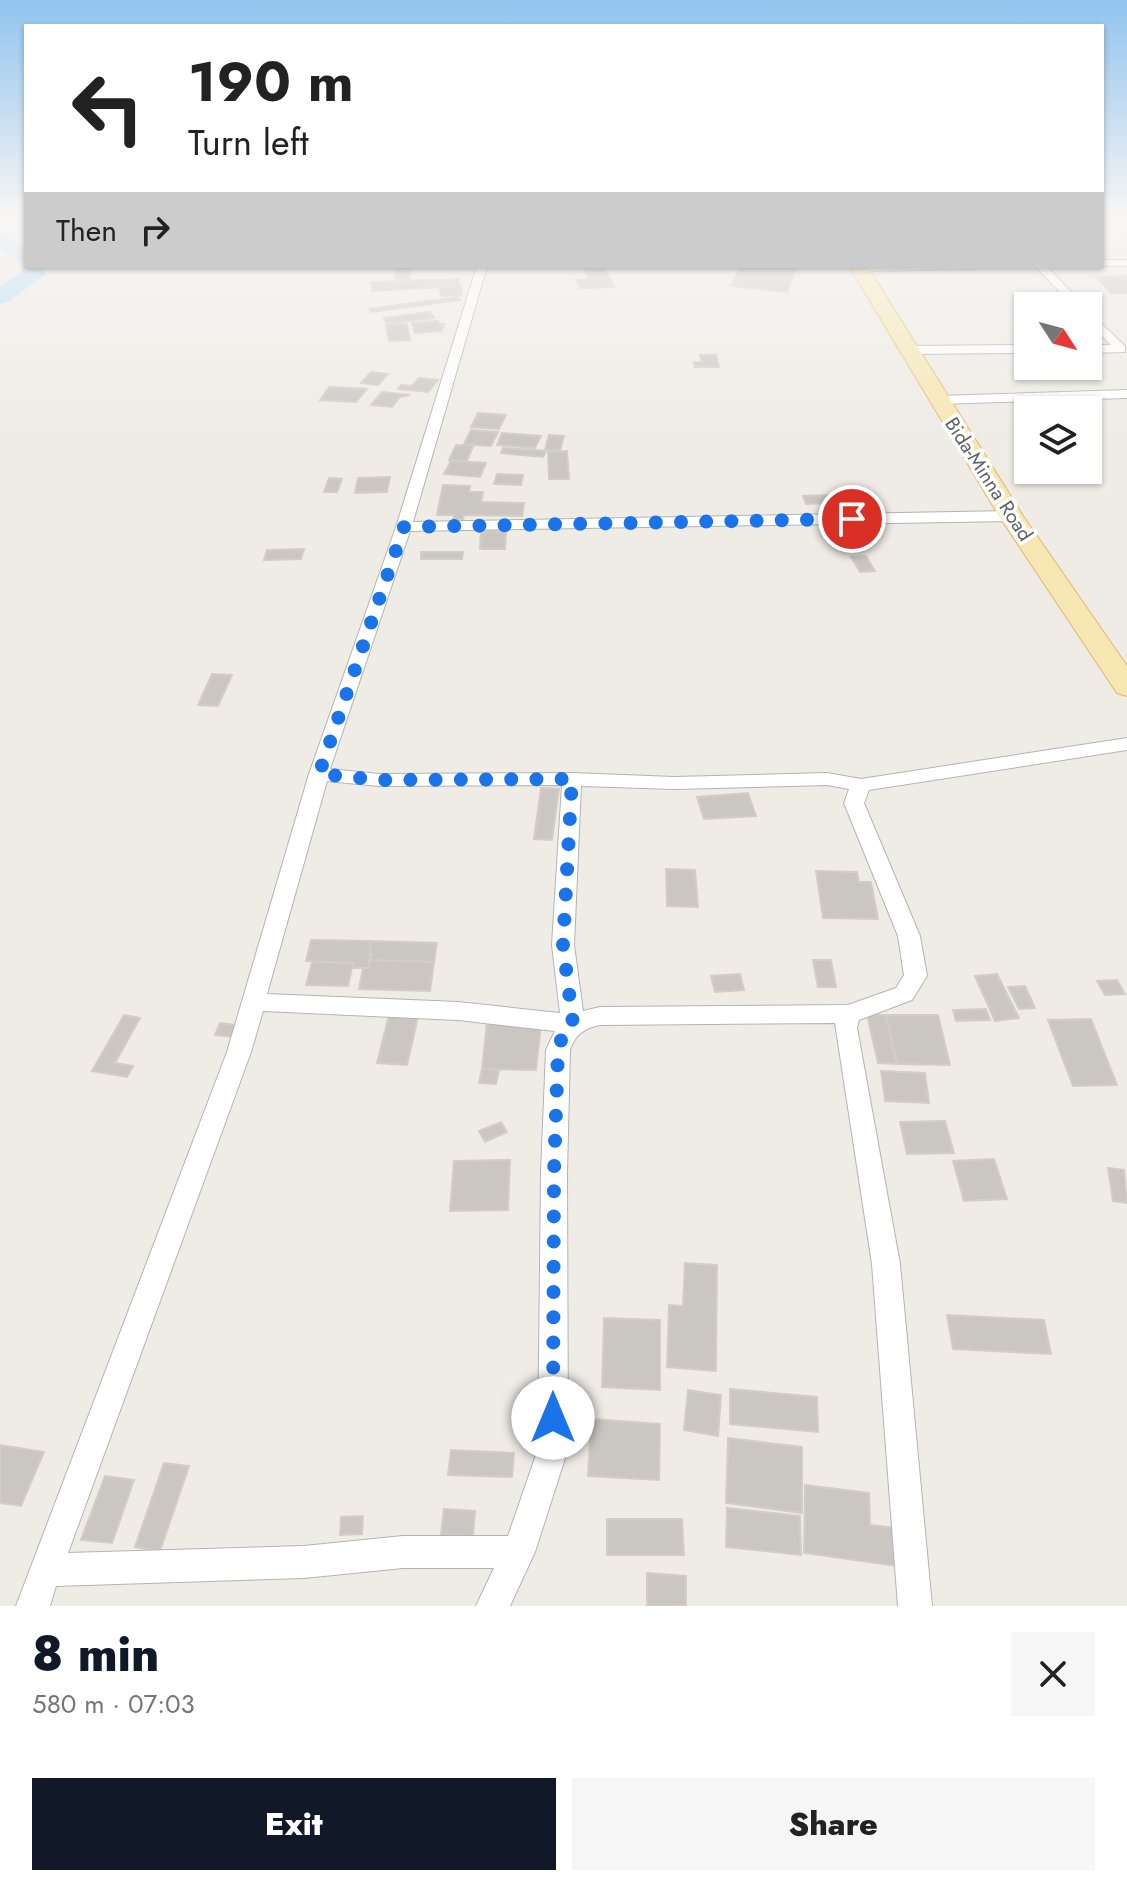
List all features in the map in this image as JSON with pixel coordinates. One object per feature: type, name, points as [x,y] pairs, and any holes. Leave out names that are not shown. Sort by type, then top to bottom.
[{"type":"main road","name":"Bida-Minna Road","points":[[874,292],[1011,516],[1127,687]]},
{"type":"street","points":[[33,1606],[239,1052],[319,774],[404,527],[474,292]]},
{"type":"street","points":[[1102,328],[1124,349]]},
{"type":"street","points":[[908,350],[1014,349]]},
{"type":"street","points":[[1102,349],[1124,349]]},
{"type":"street","points":[[938,400],[1127,394]]},
{"type":"street","points":[[404,527],[1011,516]]},
{"type":"street","points":[[319,774],[379,780],[572,779],[674,783],[827,779],[861,785],[1127,744]]},
{"type":"street","points":[[572,779],[563,945],[573,1024]]},
{"type":"street","points":[[254,1002],[458,1011],[573,1024],[600,1016],[849,1014],[904,994],[916,976],[909,936],[854,803],[861,785]]},
{"type":"street","points":[[849,1014],[845,1028],[886,1264],[915,1606]]},
{"type":"street","points":[[493,1606],[519,1552],[553,1449],[554,1173],[558,1050],[563,1034],[573,1024]]},
{"type":"street","points":[[46,1570],[304,1562],[403,1552],[519,1552]]},
{"type":"building","points":[[440,292],[462,292],[462,295],[441,296]]},
{"type":"building","points":[[457,297],[460,300],[372,312],[369,309]]},
{"type":"building","points":[[430,312],[434,318],[392,323],[384,318]]},
{"type":"building","points":[[438,321],[444,324],[442,331],[415,333],[412,323]]},
{"type":"building","points":[[407,324],[410,340],[389,341],[386,325]]},
{"type":"building","points":[[700,355],[716,355],[719,367],[695,367],[694,362],[702,362]]},
{"type":"building","points":[[371,372],[388,374],[378,385],[361,383]]},
{"type":"building","points":[[419,378],[438,380],[428,392],[398,389],[401,385],[412,386]]},
{"type":"building","points":[[329,387],[367,389],[356,402],[320,400]]},
{"type":"building","points":[[382,392],[410,395],[400,397],[392,407],[371,405]]},
{"type":"building","points":[[478,413],[506,415],[499,429],[471,427]]},
{"type":"building","points":[[471,430],[498,432],[491,446],[464,444]]},
{"type":"building","points":[[502,433],[541,436],[535,448],[497,445]]},
{"type":"building","points":[[549,435],[564,436],[560,450],[545,450]]},
{"type":"building","points":[[456,445],[473,446],[467,461],[449,460]]},
{"type":"building","points":[[503,448],[546,451],[543,457],[501,453]]},
{"type":"building","points":[[567,451],[569,479],[549,479],[548,452]]},
{"type":"building","points":[[451,461],[486,463],[480,477],[444,474]]},
{"type":"building","points":[[497,474],[523,475],[521,485],[494,484]]},
{"type":"building","points":[[390,477],[387,492],[355,493],[358,478]]},
{"type":"building","points":[[329,478],[342,479],[337,492],[324,492]]},
{"type":"building","points":[[443,485],[470,486],[469,492],[483,492],[481,502],[524,503],[522,516],[464,515],[463,520],[453,520],[454,515],[437,515]]},
{"type":"building","points":[[854,494],[858,502],[806,504],[803,496]]},
{"type":"building","points":[[837,530],[856,530],[863,545],[843,546]]},
{"type":"building","points":[[481,531],[506,531],[505,549],[480,549]]},
{"type":"building","points":[[304,549],[301,559],[264,560],[267,550]]},
{"type":"building","points":[[421,552],[463,552],[462,559],[421,559]]},
{"type":"building","points":[[866,556],[875,571],[860,572],[851,557]]},
{"type":"building","points":[[212,674],[232,675],[218,706],[198,705]]},
{"type":"building","points":[[541,788],[559,789],[552,840],[534,839]]},
{"type":"building","points":[[748,793],[756,816],[704,819],[697,797]]},
{"type":"building","points":[[666,869],[695,870],[698,907],[667,906]]},
{"type":"building","points":[[816,871],[857,872],[859,882],[871,882],[878,919],[823,918]]},
{"type":"building","points":[[311,940],[371,941],[369,968],[352,968],[353,963],[306,961]]},
{"type":"building","points":[[371,941],[437,943],[434,962],[370,960]]},
{"type":"building","points":[[370,960],[434,962],[430,991],[359,989],[363,968],[369,968]]},
{"type":"building","points":[[813,960],[831,960],[836,987],[818,987]]},
{"type":"building","points":[[312,962],[353,963],[348,986],[306,985]]},
{"type":"building","points":[[740,974],[744,990],[715,992],[711,976]]},
{"type":"building","points":[[997,974],[1019,1018],[995,1021],[975,976]]},
{"type":"building","points":[[1117,980],[1125,994],[1105,995],[1097,981]]},
{"type":"building","points":[[1025,986],[1035,1008],[1019,1009],[1008,987]]},
{"type":"building","points":[[986,1009],[990,1020],[956,1021],[953,1010]]},
{"type":"building","points":[[124,1015],[140,1018],[115,1063],[133,1066],[127,1077],[92,1071]]},
{"type":"building","points":[[389,1015],[418,1017],[407,1065],[377,1063]]},
{"type":"building","points":[[867,1015],[886,1015],[897,1064],[878,1063]]},
{"type":"building","points":[[886,1015],[938,1015],[950,1065],[897,1064]]},
{"type":"building","points":[[1091,1019],[1117,1085],[1073,1086],[1048,1020]]},
{"type":"building","points":[[487,1022],[541,1025],[536,1070],[482,1069]]},
{"type":"building","points":[[220,1023],[237,1025],[232,1037],[215,1035]]},
{"type":"building","points":[[482,1069],[499,1070],[496,1084],[479,1083]]},
{"type":"building","points":[[881,1071],[925,1073],[929,1103],[885,1101]]},
{"type":"building","points":[[945,1121],[954,1153],[907,1154],[900,1122]]},
{"type":"building","points":[[501,1122],[507,1132],[485,1142],[479,1131]]},
{"type":"building","points":[[994,1159],[1007,1199],[964,1201],[953,1161]]},
{"type":"building","points":[[510,1160],[508,1210],[450,1211],[454,1161]]},
{"type":"building","points":[[1108,1168],[1124,1170],[1127,1203],[1113,1201]]},
{"type":"building","points":[[685,1263],[717,1265],[716,1371],[667,1367],[669,1305],[683,1306]]},
{"type":"building","points":[[947,1315],[1044,1320],[1051,1354],[953,1349]]},
{"type":"building","points":[[604,1318],[660,1320],[660,1390],[602,1387]]},
{"type":"building","points":[[730,1389],[817,1397],[818,1432],[730,1424]]},
{"type":"building","points":[[688,1390],[721,1395],[718,1436],[684,1430]]},
{"type":"building","points":[[591,1419],[660,1424],[659,1480],[588,1476]]},
{"type":"building","points":[[728,1438],[802,1447],[802,1513],[726,1503]]},
{"type":"building","points":[[0,1445],[44,1452],[21,1506],[0,1503]]},
{"type":"building","points":[[451,1450],[514,1453],[512,1477],[448,1475]]},
{"type":"building","points":[[164,1463],[189,1466],[160,1551],[135,1547]]},
{"type":"building","points":[[105,1476],[134,1480],[112,1543],[81,1540]]},
{"type":"building","points":[[805,1485],[869,1493],[870,1525],[896,1528],[898,1566],[804,1553]]},
{"type":"building","points":[[727,1508],[800,1516],[801,1555],[726,1547]]},
{"type":"building","points":[[444,1509],[475,1511],[473,1536],[441,1535]]},
{"type":"building","points":[[363,1516],[362,1534],[340,1535],[341,1517]]},
{"type":"building","points":[[607,1519],[682,1519],[684,1555],[607,1555]]},
{"type":"building","points":[[647,1573],[686,1576],[686,1606],[647,1606]]},
{"type":"waterway","points":[[0,297],[7,292]]},
{"type":"route","points":[[553,1418],[558,1050],[563,1034],[573,1024],[563,945],[572,779],[379,780],[319,774],[404,527],[852,519]]}]
